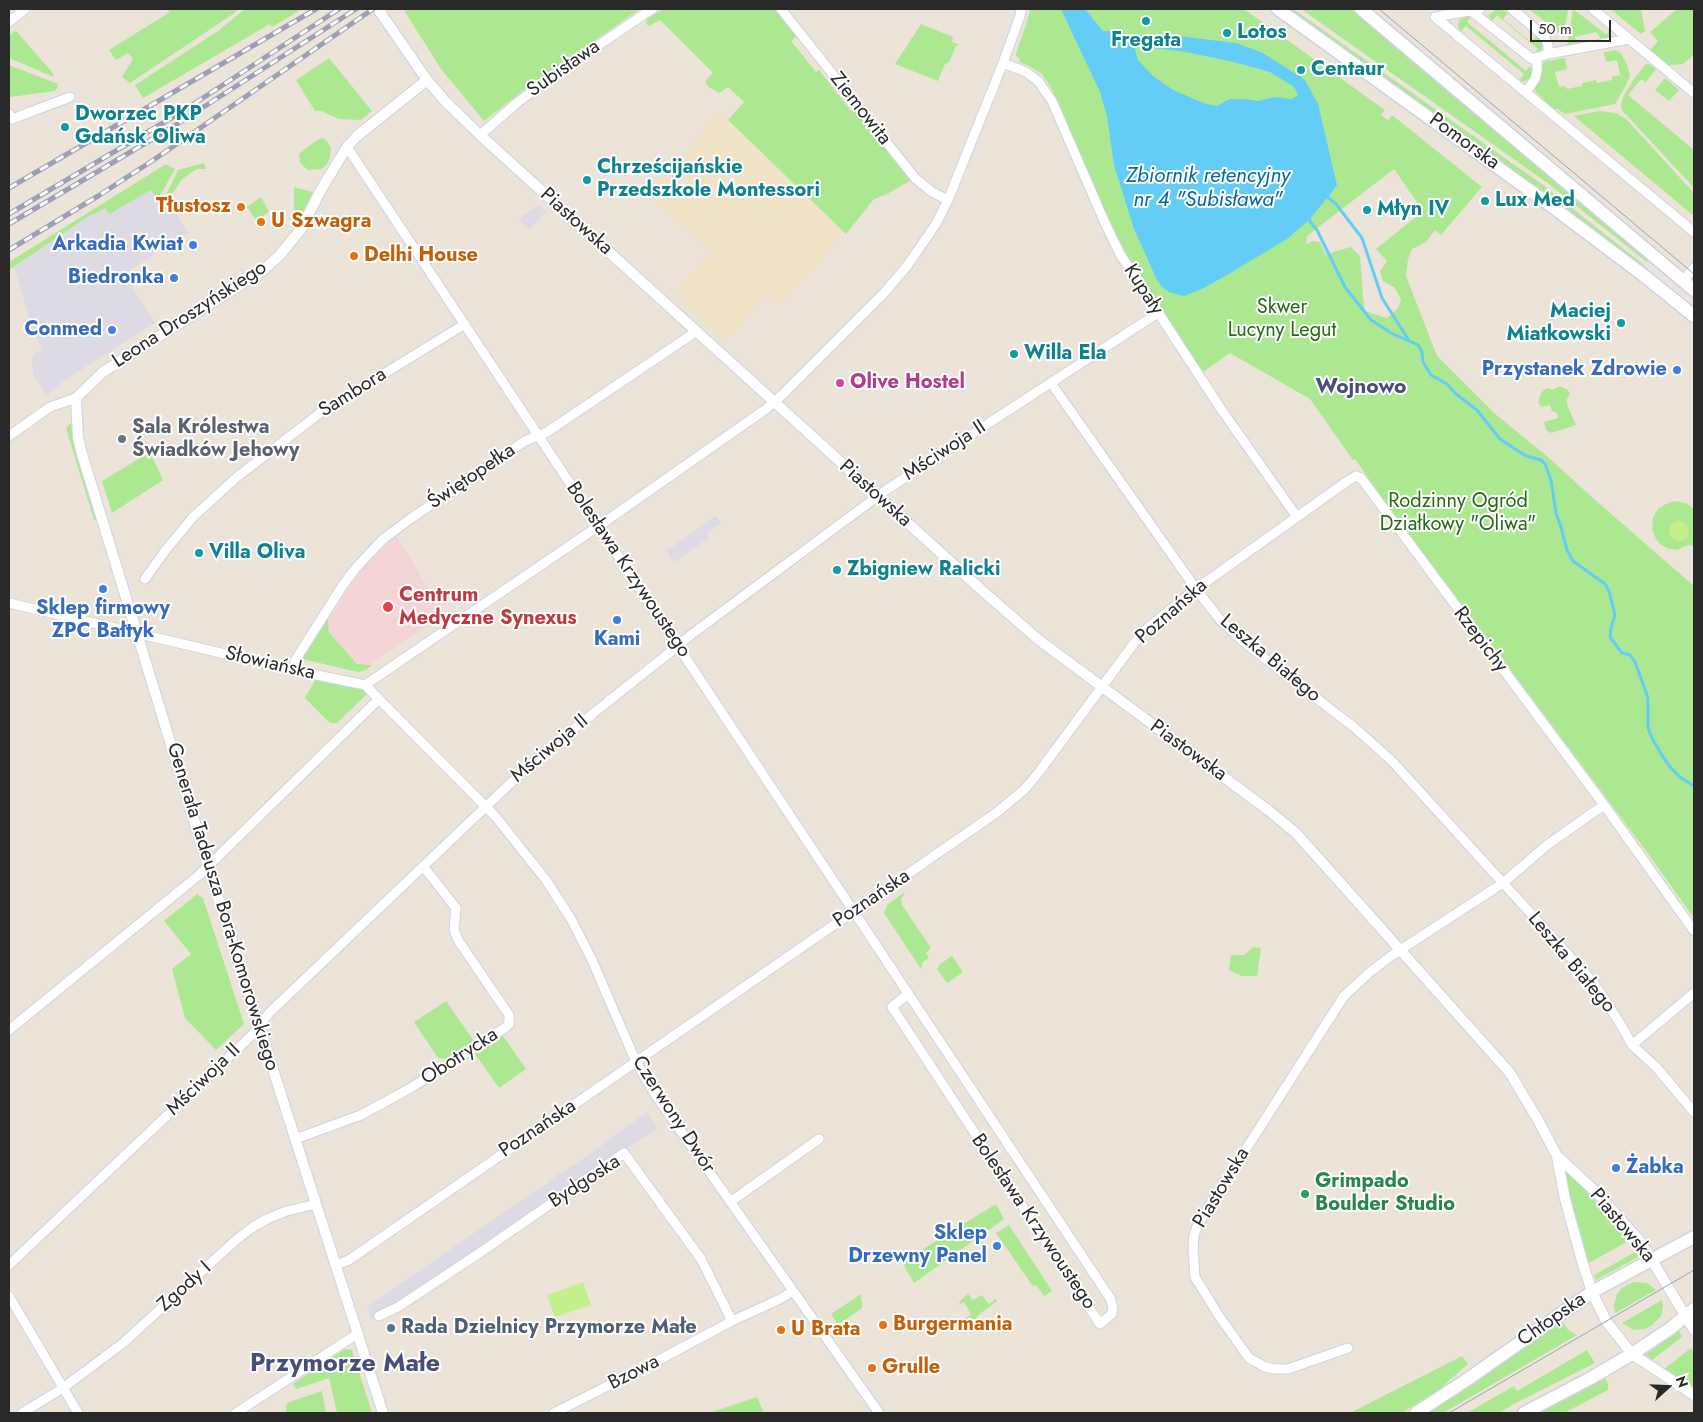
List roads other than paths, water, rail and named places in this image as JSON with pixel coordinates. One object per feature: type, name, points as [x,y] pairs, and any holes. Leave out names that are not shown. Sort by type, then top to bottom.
[{"type":"main road","name":"Pomorska","points":[[1278,9],[1550,205],[1643,274],[1694,316]]},
{"type":"main road","name":"Pomorska","points":[[1361,9],[1694,290]]},
{"type":"main road","name":"Chłopska","points":[[1416,1413],[1592,1292],[1694,1237]]},
{"type":"main road","points":[[1524,1413],[1632,1354],[1690,1312]]},
{"type":"street","points":[[9,22],[25,9]]},
{"type":"street","name":"Piastowska","points":[[378,9],[427,80],[446,102],[480,135],[1015,620],[1288,826],[1510,1073],[1538,1120],[1556,1156],[1565,1199],[1592,1292],[1606,1322],[1632,1354],[1694,1394]]},
{"type":"street","name":"Subisława","points":[[480,135],[518,102],[550,78],[652,9]]},
{"type":"street","name":"Ziemowita","points":[[781,9],[915,178],[932,192],[948,200]]},
{"type":"street","points":[[486,806],[365,685],[598,526],[774,402],[897,280],[921,248],[948,200],[1020,16],[1021,9]]},
{"type":"street","points":[[1512,9],[1544,36],[1548,45],[1548,54]]},
{"type":"street","points":[[1593,9],[1694,93]]},
{"type":"street","points":[[1629,39],[1548,54],[1532,60],[1476,10],[1435,17],[1694,232]]},
{"type":"street","points":[[1526,92],[1535,79],[1537,58]]},
{"type":"street","name":"Kupały","points":[[1002,63],[1026,72],[1038,81],[1052,101],[1120,254],[1221,409],[1297,517]]},
{"type":"street","name":"Leona Droszyńskiego","points":[[9,436],[50,407],[76,398],[103,372],[262,271],[279,256],[301,229],[325,182],[347,147],[357,136],[427,80]]},
{"type":"street","points":[[11,116],[70,97]]},
{"type":"street","name":"Bolesława Krzywoustego","points":[[347,147],[1110,1298],[1113,1307],[1112,1314],[1100,1324],[892,1007],[908,994]]},
{"type":"street","points":[[1683,282],[1694,268]]},
{"type":"street","name":"Mściwoja II","points":[[9,1265],[251,1036],[271,1012],[536,758],[688,637],[877,496],[1158,313]]},
{"type":"street","name":"Sambora","points":[[145,579],[193,517],[237,477],[320,413],[464,324]]},
{"type":"street","name":"Świętopełka","points":[[292,670],[296,659],[342,585],[382,540],[525,441],[547,432],[696,331]]},
{"type":"street","name":"Leszka Białego","points":[[1051,382],[1196,589],[1221,621],[1246,644],[1355,728],[1392,761],[1594,983],[1622,1025],[1632,1045],[1656,1067],[1694,1112]]},
{"type":"street","name":"Generała Tadeusza Bora-Komorowskiego","points":[[76,398],[78,438],[82,454],[258,1026],[383,1413]]},
{"type":"street","name":"Poznańska","points":[[336,1265],[348,1260],[872,900],[976,828],[1015,798],[1039,772],[1145,630],[1196,589],[1356,476]]},
{"type":"street","name":"Rzepichy","points":[[1356,476],[1361,478],[1384,512],[1604,805],[1694,931]]},
{"type":"street","name":"Słowiańska","points":[[9,603],[292,670],[365,685]]},
{"type":"street","points":[[9,1030],[199,876],[208,865],[379,699]]},
{"type":"street","points":[[1400,950],[1503,883],[1547,846],[1604,805]]},
{"type":"street","name":"Czerwony Dwór","points":[[486,806],[509,831],[546,880],[571,919],[592,960],[636,1062],[656,1096],[879,1413]]},
{"type":"street","name":"Obotrycka","points":[[295,1139],[361,1116],[424,1080],[509,1024],[509,1015],[458,940],[454,930],[456,908],[423,866]]},
{"type":"street","name":"Piastowska","points":[[1348,1348],[1288,1369],[1265,1367],[1249,1358],[1219,1316],[1195,1277],[1193,1259],[1194,1235],[1198,1224],[1344,996],[1369,973],[1400,950]]},
{"type":"street","points":[[1632,1045],[1694,993]]},
{"type":"street","points":[[730,1202],[818,1139]]},
{"type":"street","name":"Bydgoska","points":[[379,1316],[398,1307],[624,1154],[701,1259],[732,1321]]},
{"type":"street","name":"Piastowska","points":[[1556,1156],[1596,1193],[1641,1242],[1690,1312],[1694,1330]]},
{"type":"street","name":"Zgody I","points":[[22,1413],[63,1388],[123,1342],[236,1240],[253,1227],[287,1211],[316,1204]]},
{"type":"street","name":"Bzowa","points":[[554,1413],[732,1321],[780,1300],[793,1291]]},
{"type":"street","points":[[9,1296],[78,1413]]},
{"type":"street","points":[[236,1413],[357,1334]]},
{"type":"water","name":"Zbiornik retencyjny nr 4 \"Subisława\"","points":[[1061,9],[1085,9],[1103,31],[1110,31],[1120,35],[1170,35],[1236,43],[1261,52],[1305,80],[1318,104],[1337,185],[1309,220],[1287,239],[1204,288],[1184,296],[1169,292],[1157,280],[1134,229],[1114,165],[1107,116],[1100,92]],"holes":[[[1134,46],[1181,51],[1270,72],[1294,87],[1298,95],[1292,99],[1274,97],[1258,101],[1230,99],[1217,106],[1206,104],[1173,90],[1153,76],[1138,60]]]},
{"type":"waterway","points":[[1326,196],[1336,204],[1362,238],[1382,298],[1408,339]]},
{"type":"waterway","points":[[1309,216],[1309,220],[1317,230],[1345,287],[1371,320],[1391,333],[1418,345],[1422,352],[1423,362],[1431,375],[1447,384],[1456,394],[1477,410],[1500,439],[1526,456],[1541,460],[1545,464],[1551,480],[1556,513],[1567,550],[1573,561],[1605,584],[1609,591],[1615,615],[1610,637],[1622,653],[1630,655],[1635,662],[1648,698],[1648,728],[1652,738],[1671,768],[1680,777],[1694,786]]},
{"type":"tram line","points":[[1379,9],[1694,274]]},
{"type":"tram line","points":[[1449,1413],[1694,1270]]},
{"type":"railway","points":[[9,188],[316,9]]},
{"type":"railway","points":[[9,214],[183,111],[339,9]]},
{"type":"railway","points":[[9,224],[171,128],[356,9]]},
{"type":"railway","points":[[9,250],[152,161],[373,9]]},
{"type":"place","name":"Fregata","points":[[1146,21]]},
{"type":"place","name":"Lotos","points":[[1227,33]]},
{"type":"place","name":"Centaur","points":[[1301,70]]},
{"type":"place","name":"Dworzec PKP Gdańsk Oliwa","points":[[65,127]]},
{"type":"place","name":"Chrześcijańskie Przedszkole Montessori","points":[[587,180]]},
{"type":"place","name":"Lux Med","points":[[1485,201]]},
{"type":"place","name":"Tłustosz","points":[[241,207]]},
{"type":"place","name":"Młyn IV","points":[[1367,210]]},
{"type":"place","name":"U Szwagra","points":[[261,222]]},
{"type":"place","name":"Arkadia Kwiat","points":[[193,245]]},
{"type":"place","name":"Delhi House","points":[[354,256]]},
{"type":"place","name":"Biedronka","points":[[174,278]]},
{"type":"place","name":"Maciej Miatkowski","points":[[1621,323]]},
{"type":"place","name":"Conmed","points":[[112,330]]},
{"type":"place","name":"Willa Ela","points":[[1014,354]]},
{"type":"place","name":"Przystanek Zdrowie","points":[[1677,370]]},
{"type":"place","name":"Olive Hostel","points":[[840,383]]},
{"type":"place","name":"Sala Królestwa Świadków Jehowy","points":[[122,439]]},
{"type":"place","name":"Villa Oliva","points":[[199,553]]},
{"type":"place","name":"Zbigniew Ralicki","points":[[837,570]]},
{"type":"place","name":"Sklep firmowy ZPC Bałtyk","points":[[103,589]]},
{"type":"place","name":"Centrum Medyczne Synexus","points":[[388,607]]},
{"type":"place","name":"Kami","points":[[617,620]]},
{"type":"place","name":"Żabka","points":[[1616,1168]]},
{"type":"place","name":"Grimpado Boulder Studio","points":[[1305,1194]]},
{"type":"place","name":"Sklep Drzewny Panel","points":[[997,1246]]},
{"type":"place","name":"Burgermania","points":[[883,1325]]},
{"type":"place","name":"Rada Dzielnicy Przymorze Małe","points":[[391,1328]]},
{"type":"place","name":"U Brata","points":[[781,1330]]},
{"type":"place","name":"Grulle","points":[[872,1368]]},
{"type":"district","name":"Wojnowo","points":[[1361,388]]},
{"type":"district","name":"Przymorze Małe","points":[[345,1365]]},
{"type":"park label","name":"Skwer Lucyny Legut","points":[[1282,320]]},
{"type":"park label","name":"Rodzinny Ogród Działkowy \"Oliwa\"","points":[[1458,514]]}]
